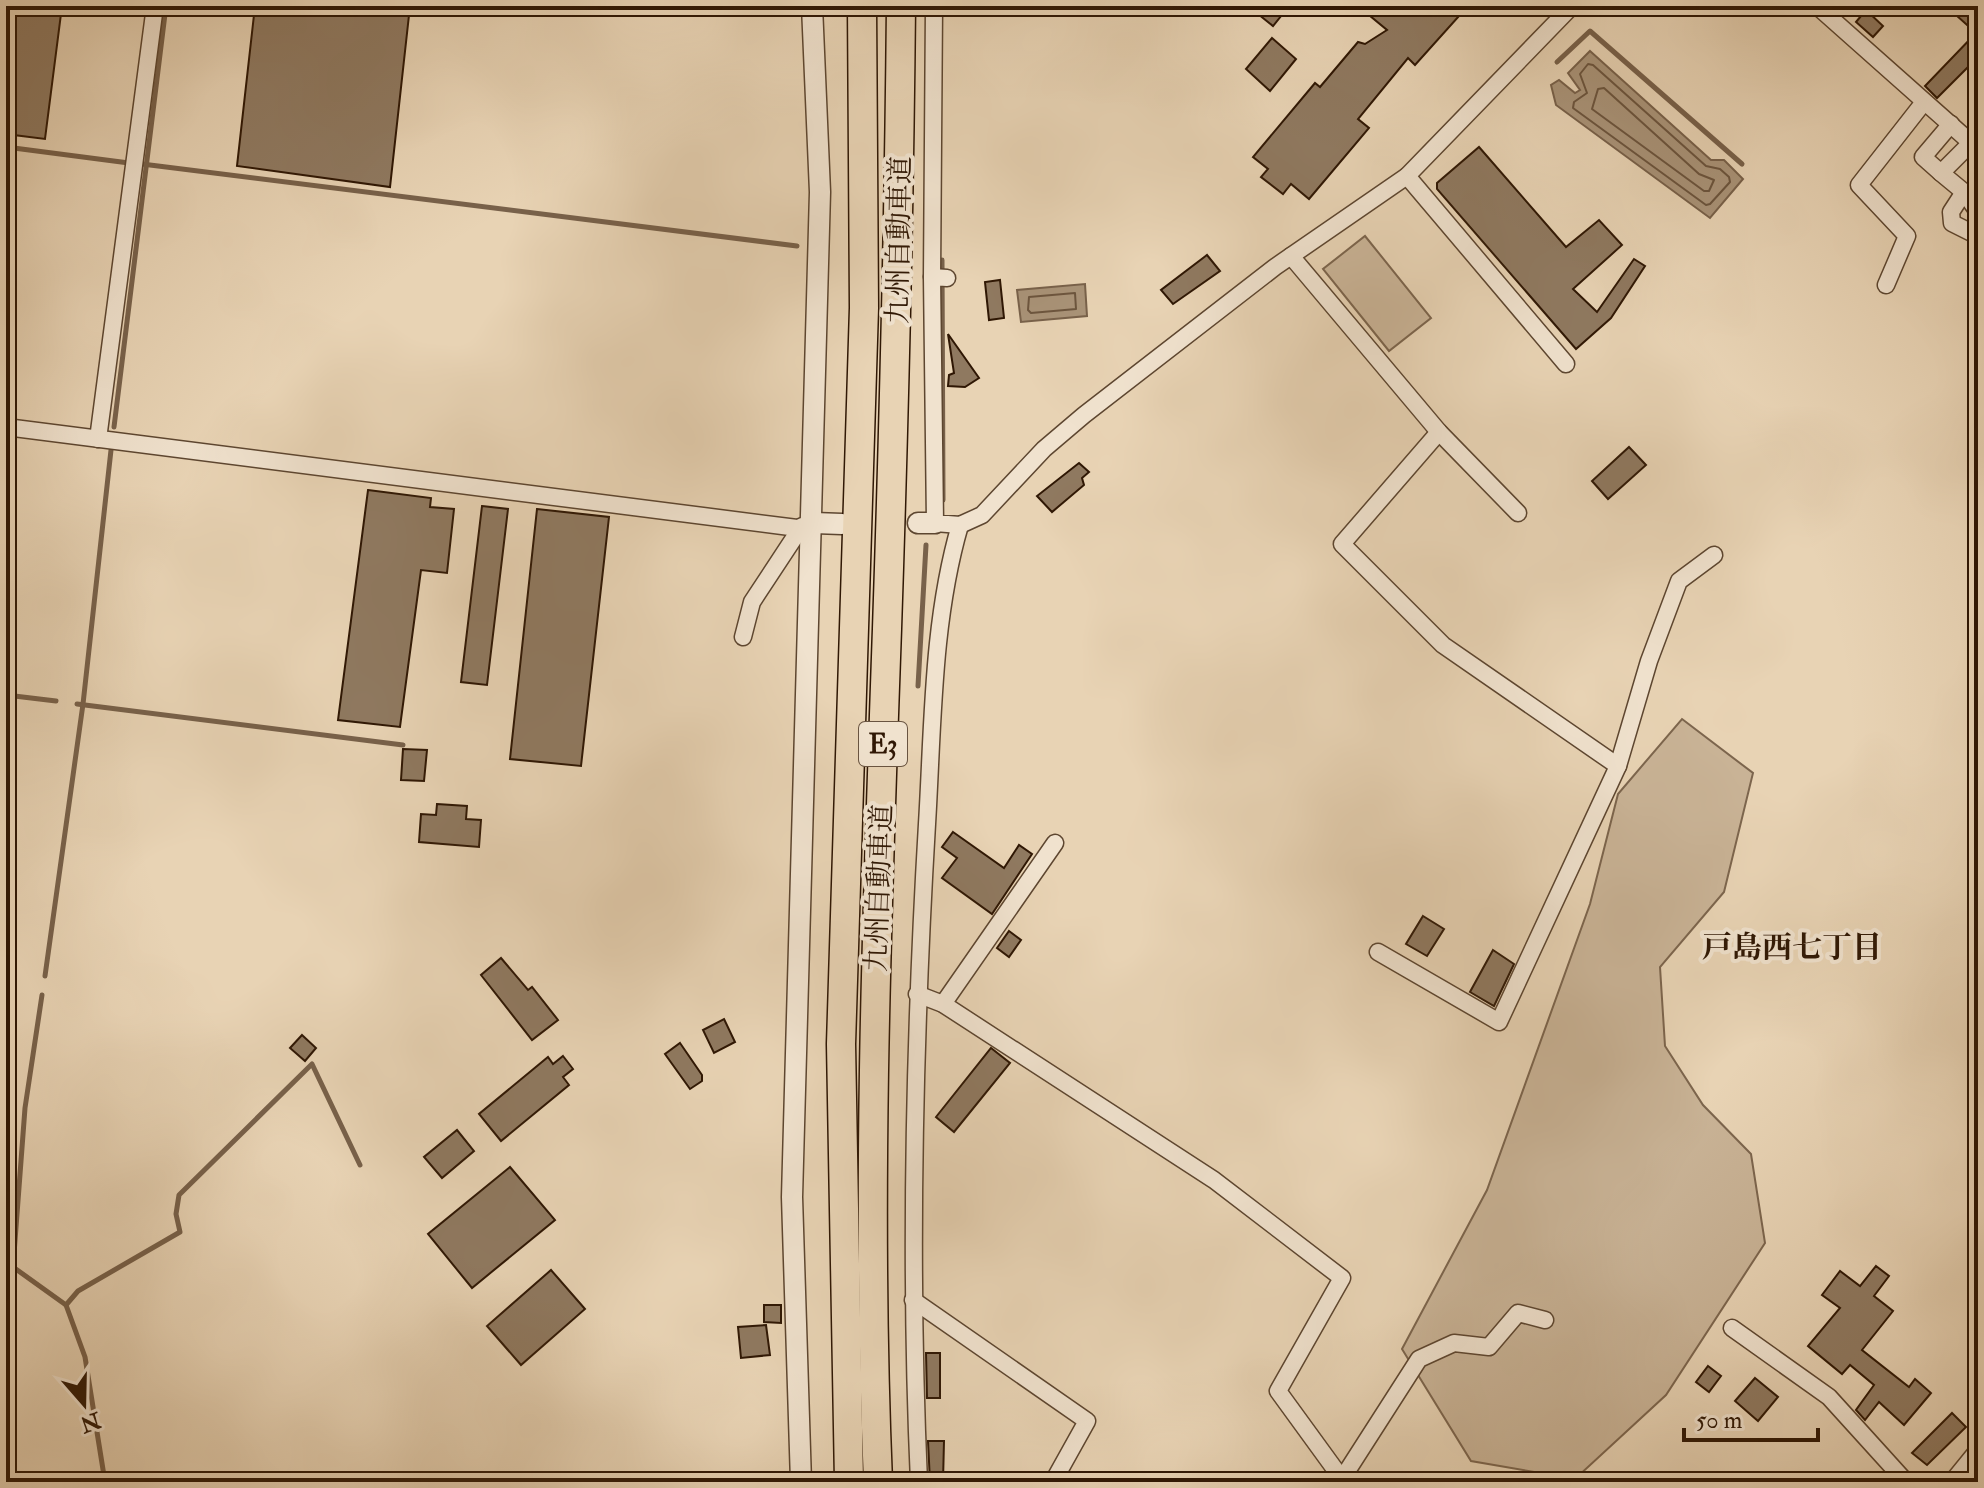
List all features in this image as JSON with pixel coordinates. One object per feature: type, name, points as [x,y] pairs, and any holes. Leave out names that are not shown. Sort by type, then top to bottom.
[{"type":"highway","name":"九州自動車道","points":[[849,1482],[841,1044],[864,308],[862,6]]},
{"type":"highway","name":"九州自動車道","points":[[878,1482],[872,1338],[873,1035],[897,302],[901,6]]},
{"type":"street","points":[[98,439],[155,6]]},
{"type":"street","points":[[801,1482],[792,1197],[820,192],[812,6]]},
{"type":"street","points":[[934,6],[939,278],[926,523],[960,525],[982,515],[1044,449],[1084,415],[1291,256],[1407,176],[1572,6]]},
{"type":"street","points":[[1817,6],[1975,146],[1941,173]]},
{"type":"street","points":[[1886,285],[1907,236],[1859,185],[1924,102]]},
{"type":"street","points":[[1951,124],[1923,157],[1964,192],[1978,212]]},
{"type":"street","points":[[1407,176],[1566,364]]},
{"type":"street","points":[[1964,192],[1951,212],[1952,223],[1978,236]]},
{"type":"street","points":[[1291,256],[1439,432],[1518,513]]},
{"type":"street","points":[[6,427],[810,527],[842,524]]},
{"type":"street","points":[[1439,432],[1342,544],[1443,645],[1618,766]]},
{"type":"street","points":[[919,1482],[913,1300],[917,994],[938,651],[951,556],[960,525]]},
{"type":"street","points":[[743,637],[752,602],[810,527]]},
{"type":"street","points":[[1378,952],[1499,1022],[1618,766],[1649,661],[1679,581],[1714,555]]},
{"type":"street","points":[[943,1004],[1055,843]]},
{"type":"street","points":[[917,994],[943,1004],[1214,1180],[1342,1278],[1278,1391],[1344,1480],[1419,1359],[1454,1343],[1489,1347],[1518,1313],[1545,1320]]},
{"type":"street","points":[[913,1300],[1087,1421],[1053,1482]]},
{"type":"street","points":[[1732,1328],[1829,1397],[1906,1482]]},
{"type":"street","points":[[1952,1482],[1978,1450]]},
{"type":"shaded area","points":[[1365,236],[1431,318],[1389,351],[1323,269]]},
{"type":"shaded area","points":[[1682,719],[1753,773],[1724,892],[1660,967],[1665,1046],[1703,1105],[1751,1154],[1765,1243],[1666,1395],[1575,1479],[1471,1461],[1402,1349],[1487,1190],[1590,904],[1618,794]]},
{"type":"water","points":[[1590,51],[1711,160],[1724,160],[1743,179],[1710,218],[1556,105],[1551,85],[1559,80],[1575,93],[1580,90],[1568,73]]},
{"type":"water","points":[[1085,284],[1087,316],[1021,322],[1017,290]]},
{"type":"building","points":[[6,6],[62,6],[45,139],[6,134]]},
{"type":"building","points":[[255,6],[410,6],[390,187],[237,166]]},
{"type":"building","points":[[1248,6],[1289,6],[1273,26]]},
{"type":"building","points":[[1358,6],[1468,6],[1415,65],[1408,58],[1358,119],[1369,128],[1309,199],[1291,184],[1283,194],[1261,177],[1268,169],[1253,157],[1315,83],[1320,87],[1358,42],[1365,44],[1387,30]]},
{"type":"building","points":[[1946,6],[1978,6],[1978,57],[1937,98],[1925,86],[1976,33]]},
{"type":"building","points":[[1866,10],[1883,26],[1873,37],[1856,22]]},
{"type":"building","points":[[1272,38],[1296,59],[1270,91],[1246,69]]},
{"type":"building","points":[[1479,147],[1566,247],[1599,220],[1622,245],[1573,289],[1597,312],[1634,259],[1645,266],[1611,318],[1576,349],[1437,189],[1437,183]]},
{"type":"building","points":[[1207,255],[1220,271],[1173,304],[1161,290]]},
{"type":"building","points":[[1000,280],[1004,318],[989,320],[985,282]]},
{"type":"building","points":[[948,334],[979,378],[965,387],[948,386],[949,375],[954,373]]},
{"type":"building","points":[[1629,447],[1646,465],[1608,499],[1592,481]]},
{"type":"building","points":[[1079,463],[1089,472],[1082,478],[1084,485],[1052,512],[1037,496]]},
{"type":"building","points":[[368,490],[431,498],[430,507],[454,509],[447,573],[421,570],[400,727],[338,720]]},
{"type":"building","points":[[482,506],[508,509],[487,685],[461,682]]},
{"type":"building","points":[[537,509],[609,517],[581,766],[510,759]]},
{"type":"building","points":[[403,749],[427,750],[424,781],[401,780]]},
{"type":"building","points":[[437,804],[467,806],[466,819],[481,820],[479,847],[419,842],[421,814],[436,815]]},
{"type":"building","points":[[953,832],[1004,868],[1019,845],[1032,854],[992,914],[942,878],[957,858],[942,847]]},
{"type":"building","points":[[1423,916],[1444,929],[1427,956],[1406,944]]},
{"type":"building","points":[[1009,931],[1021,940],[1009,957],[997,948]]},
{"type":"building","points":[[1493,950],[1514,964],[1494,1006],[1470,992]]},
{"type":"building","points":[[501,958],[528,990],[532,987],[558,1020],[532,1040],[481,975]]},
{"type":"building","points":[[724,1019],[735,1042],[714,1053],[703,1030]]},
{"type":"building","points":[[302,1035],[316,1048],[305,1061],[290,1048]]},
{"type":"building","points":[[680,1043],[702,1075],[702,1081],[690,1089],[665,1054]]},
{"type":"building","points":[[991,1048],[1010,1063],[954,1132],[936,1117]]},
{"type":"building","points":[[563,1056],[573,1069],[563,1077],[569,1085],[501,1141],[479,1114],[548,1057],[553,1064]]},
{"type":"building","points":[[457,1130],[474,1151],[442,1178],[424,1157]]},
{"type":"building","points":[[510,1167],[555,1220],[472,1288],[428,1234]]},
{"type":"building","points":[[1876,1266],[1889,1276],[1874,1296],[1893,1311],[1862,1350],[1909,1387],[1915,1379],[1931,1393],[1904,1425],[1879,1402],[1865,1420],[1856,1410],[1874,1385],[1850,1365],[1842,1374],[1808,1346],[1840,1308],[1822,1295],[1840,1271],[1860,1286]]},
{"type":"building","points":[[551,1270],[585,1309],[521,1365],[487,1326]]},
{"type":"building","points":[[764,1305],[781,1305],[781,1323],[764,1322]]},
{"type":"building","points":[[766,1325],[770,1355],[741,1358],[738,1327]]},
{"type":"building","points":[[926,1353],[940,1353],[940,1398],[927,1398]]},
{"type":"building","points":[[1708,1366],[1721,1376],[1709,1392],[1696,1382]]},
{"type":"building","points":[[1755,1378],[1778,1397],[1758,1421],[1735,1401]]},
{"type":"building","points":[[1952,1413],[1966,1427],[1927,1465],[1912,1453]]},
{"type":"building","points":[[928,1441],[944,1441],[943,1482],[930,1482]]},
{"type":"waterway","points":[[114,427],[166,6]]},
{"type":"waterway","points":[[1557,62],[1590,31],[1742,164]]},
{"type":"waterway","points":[[6,147],[129,163]]},
{"type":"waterway","points":[[142,164],[797,246]]},
{"type":"waterway","points":[[942,260],[943,500]]},
{"type":"waterway","points":[[45,976],[83,704],[111,450]]},
{"type":"waterway","points":[[918,686],[926,545]]},
{"type":"waterway","points":[[6,695],[56,701]]},
{"type":"waterway","points":[[77,704],[403,745]]},
{"type":"waterway","points":[[42,995],[25,1108],[13,1267],[66,1305],[85,1357],[105,1482]]},
{"type":"waterway","points":[[66,1305],[78,1291],[180,1232],[176,1214],[179,1195],[312,1064],[360,1165]]},
{"type":"district","name":"戸島西七丁目","points":[[1792,947]]}]
